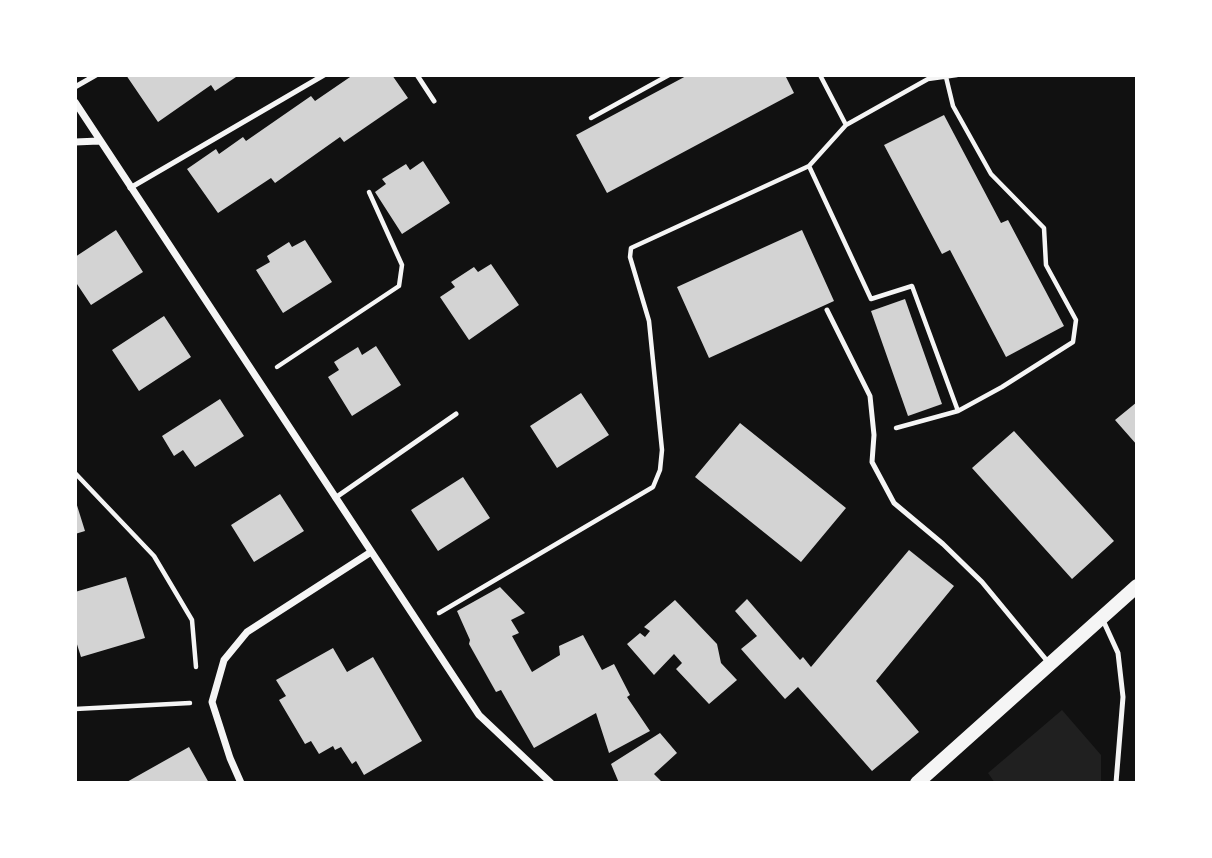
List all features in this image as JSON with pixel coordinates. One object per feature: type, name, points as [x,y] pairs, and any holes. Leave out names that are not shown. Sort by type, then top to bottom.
[{"type":"main road","points":[[925,780],[1137,586]]},
{"type":"street","points":[[75,102],[479,716],[551,783]]},
{"type":"street","points":[[75,142],[99,141]]},
{"type":"street","points":[[241,783],[212,702],[223,660],[247,632],[371,552]]},
{"type":"lane","points":[[75,87],[96,75]]},
{"type":"lane","points":[[130,188],[324,75]]},
{"type":"lane","points":[[417,75],[435,102]]},
{"type":"lane","points":[[827,310],[870,396],[874,435],[872,462],[894,503],[943,544],[982,582],[1050,665]]},
{"type":"lane","points":[[335,498],[456,414]]},
{"type":"lane","points":[[1102,617],[1118,653],[1123,697],[1116,783]]},
{"type":"path","points":[[591,118],[669,75]]},
{"type":"path","points":[[820,75],[846,125]]},
{"type":"path","points":[[439,614],[653,487],[660,470],[662,450],[649,321],[630,257],[631,248],[809,166],[846,125],[928,79],[957,75]]},
{"type":"path","points":[[874,435],[958,411],[1073,342],[1076,320],[1046,265],[1044,228],[991,174],[953,107],[946,77]]},
{"type":"path","points":[[809,166],[871,299],[912,286],[958,411]]},
{"type":"path","points":[[276,368],[399,286],[402,265],[369,192]]},
{"type":"path","points":[[75,473],[154,556],[192,620],[197,670]]},
{"type":"path","points":[[75,709],[200,702]]},
{"type":"shaded area","points":[[1062,710],[1101,755],[1101,783],[995,783],[988,773]]},
{"type":"building","points":[[126,75],[239,75],[215,91],[211,85],[158,122]]},
{"type":"building","points":[[353,75],[392,75],[408,98],[344,142],[340,137],[275,183],[271,178],[218,213],[187,169],[216,149],[219,154],[243,137],[246,141],[311,96],[315,101]]},
{"type":"building","points":[[688,75],[785,75],[794,93],[607,193],[576,135]]},
{"type":"building","points":[[944,115],[1001,223],[1008,220],[1064,326],[1006,357],[950,250],[942,254],[884,145]]},
{"type":"building","points":[[423,161],[450,203],[402,234],[375,192],[386,184],[382,179],[406,164],[410,170]]},
{"type":"building","points":[[116,230],[143,272],[91,305],[75,281],[75,257]]},
{"type":"building","points":[[802,230],[834,301],[709,358],[677,287]]},
{"type":"building","points":[[305,240],[332,282],[283,313],[256,270],[270,262],[267,256],[289,242],[292,247]]},
{"type":"building","points":[[491,264],[519,305],[469,340],[440,297],[455,287],[451,282],[474,267],[478,272]]},
{"type":"building","points":[[905,299],[942,404],[908,416],[871,311]]},
{"type":"building","points":[[164,316],[191,357],[139,391],[112,350]]},
{"type":"building","points":[[376,346],[401,385],[352,416],[328,377],[339,370],[334,362],[358,347],[362,355]]},
{"type":"building","points":[[581,393],[609,435],[557,468],[530,426]]},
{"type":"building","points":[[220,399],[244,436],[195,467],[183,450],[174,456],[162,436]]},
{"type":"building","points":[[1137,402],[1137,445],[1115,420]]},
{"type":"building","points":[[740,423],[846,508],[801,562],[695,477]]},
{"type":"building","points":[[1014,431],[1114,541],[1072,579],[972,468]]},
{"type":"building","points":[[463,477],[490,518],[438,551],[411,510]]},
{"type":"building","points":[[280,494],[304,531],[254,562],[231,525]]},
{"type":"building","points":[[75,499],[85,531],[75,534]]},
{"type":"building","points":[[909,550],[954,586],[876,681],[919,732],[872,771],[798,687],[785,699],[741,649],[757,636],[735,611],[747,599],[800,660],[803,657],[811,667]]},
{"type":"building","points":[[126,577],[145,638],[81,657],[75,638],[75,592]]},
{"type":"building","points":[[500,587],[525,613],[511,620],[519,633],[512,636],[532,672],[560,655],[559,646],[583,635],[602,670],[614,664],[630,695],[627,697],[650,731],[609,753],[596,713],[534,748],[501,690],[496,692],[469,644],[470,640],[457,611]]},
{"type":"building","points":[[675,600],[717,644],[721,663],[737,680],[709,704],[676,669],[682,663],[674,654],[654,675],[627,644],[640,633],[645,637],[650,631],[644,627]]},
{"type":"building","points":[[333,648],[347,672],[373,657],[422,741],[364,775],[356,761],[352,764],[341,747],[335,750],[333,746],[319,754],[311,741],[305,744],[279,700],[286,696],[276,680]]},
{"type":"building","points":[[660,733],[677,753],[654,774],[663,783],[619,783],[611,764]]},
{"type":"building","points":[[189,747],[209,783],[125,783]]}]
